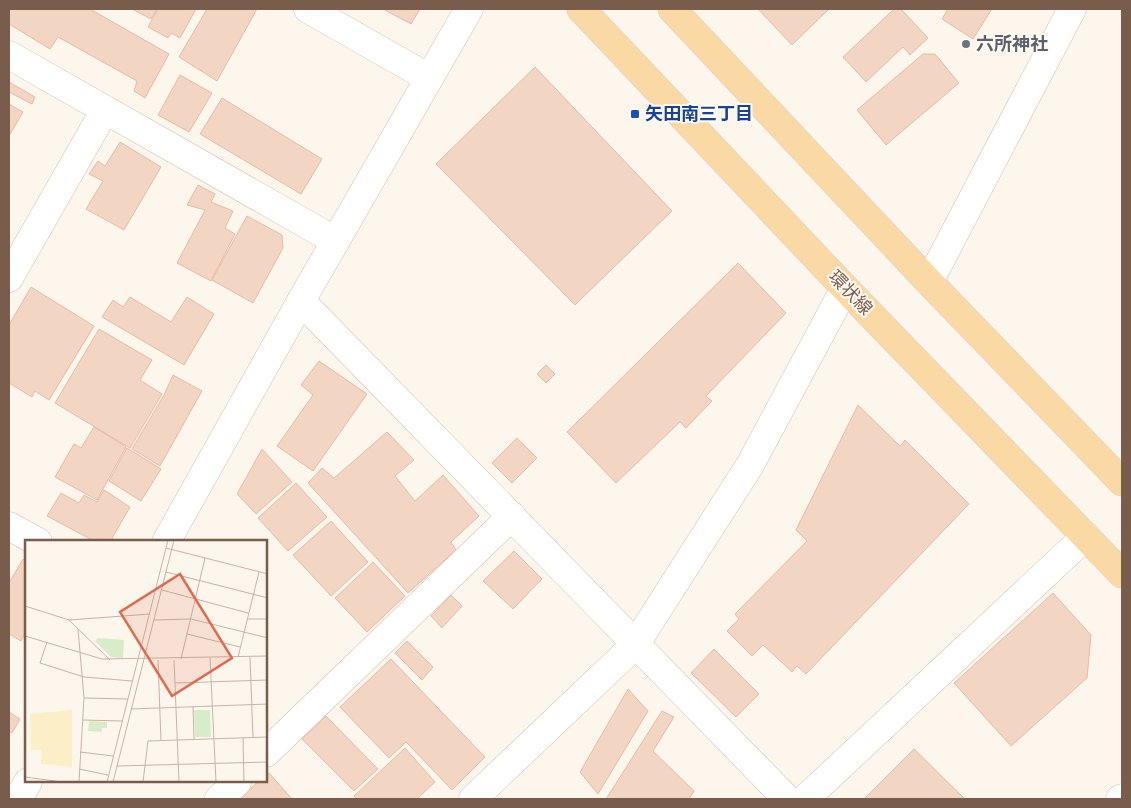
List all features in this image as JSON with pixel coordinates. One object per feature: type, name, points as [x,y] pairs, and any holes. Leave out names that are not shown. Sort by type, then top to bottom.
[{"type":"main road","name":"環状線","points":[[581,9],[846,288],[1122,574]]},
{"type":"main road","points":[[672,9],[929,282],[1122,482]]},
{"type":"street","points":[[308,9],[429,78]]},
{"type":"street","points":[[167,540],[301,301],[469,9]]},
{"type":"street","points":[[929,282],[1072,9]]},
{"type":"street","points":[[9,55],[336,241]]},
{"type":"street","points":[[9,278],[105,110]]},
{"type":"street","points":[[473,799],[635,645],[750,465],[846,288]]},
{"type":"street","points":[[301,301],[787,799]]},
{"type":"street","points":[[268,752],[512,516]]},
{"type":"street","points":[[9,526],[34,540]]},
{"type":"street","points":[[805,799],[1086,536]]},
{"type":"street","points":[[18,799],[27,783]]},
{"type":"street","points":[[219,799],[236,783]]},
{"type":"building","points":[[9,9],[90,9],[169,54],[145,98],[134,91],[137,81],[58,37],[50,49],[9,24]]},
{"type":"building","points":[[132,9],[157,9],[151,19]]},
{"type":"building","points":[[158,9],[196,9],[180,38],[171,33],[168,38],[148,27]]},
{"type":"building","points":[[207,9],[257,9],[217,81],[179,57]]},
{"type":"building","points":[[383,9],[420,9],[411,24]]},
{"type":"building","points":[[758,9],[829,9],[792,45]]},
{"type":"building","points":[[894,9],[901,9],[928,38],[910,55],[903,47],[866,82],[843,57]]},
{"type":"building","points":[[948,9],[992,9],[973,39],[942,19]]},
{"type":"building","points":[[923,54],[935,54],[959,83],[886,145],[857,110]]},
{"type":"building","points":[[535,67],[672,211],[575,305],[436,164]]},
{"type":"building","points":[[180,75],[212,93],[189,132],[158,115]]},
{"type":"building","points":[[9,82],[35,97],[32,104],[9,92]]},
{"type":"building","points":[[222,98],[322,159],[301,194],[200,134]]},
{"type":"building","points":[[9,104],[23,112],[9,136]]},
{"type":"building","points":[[120,142],[161,167],[124,230],[86,209],[103,181],[89,174],[98,161],[105,166]]},
{"type":"building","points":[[198,185],[215,194],[211,202],[233,211],[225,228],[235,234],[211,281],[177,263],[205,210],[187,205]]},
{"type":"building","points":[[247,216],[282,235],[283,248],[253,303],[212,280]]},
{"type":"building","points":[[738,263],[786,313],[706,396],[712,401],[686,428],[680,422],[616,483],[567,432]]},
{"type":"building","points":[[31,287],[94,326],[49,400],[35,391],[32,397],[9,383],[9,325]]},
{"type":"building","points":[[130,297],[171,322],[187,297],[214,314],[184,365],[102,317],[113,300],[123,307]]},
{"type":"building","points":[[99,329],[152,360],[140,380],[162,394],[130,448],[55,403]]},
{"type":"building","points":[[319,361],[367,394],[313,471],[277,446],[313,395],[301,385]]},
{"type":"building","points":[[546,365],[555,374],[546,383],[537,374]]},
{"type":"building","points":[[173,375],[202,391],[160,466],[132,449],[164,395]]},
{"type":"building","points":[[858,405],[900,446],[905,440],[969,504],[806,674],[797,666],[792,672],[763,645],[752,656],[727,631],[739,619],[735,614],[807,541],[796,530]]},
{"type":"building","points":[[94,427],[126,447],[97,500],[55,477],[74,444],[81,448]]},
{"type":"building","points":[[387,432],[414,460],[395,476],[415,501],[443,475],[479,516],[451,542],[456,550],[408,593],[308,483],[322,468],[334,478]]},
{"type":"building","points":[[517,438],[537,458],[512,483],[492,463]]},
{"type":"building","points":[[127,448],[161,469],[141,501],[109,481]]},
{"type":"building","points":[[262,449],[292,482],[256,514],[237,494]]},
{"type":"building","points":[[296,483],[327,517],[288,551],[258,518]]},
{"type":"building","points":[[104,490],[130,507],[111,540],[92,540],[47,516],[61,493],[79,503],[84,495],[97,502]]},
{"type":"building","points":[[331,521],[368,562],[331,596],[293,555]]},
{"type":"building","points":[[514,551],[542,579],[513,609],[483,581]]},
{"type":"building","points":[[23,559],[25,560],[25,633],[21,641],[9,634],[9,583]]},
{"type":"building","points":[[373,562],[405,596],[367,632],[335,598]]},
{"type":"building","points":[[1053,593],[1091,635],[1087,678],[1011,746],[954,683]]},
{"type":"building","points":[[451,595],[462,606],[442,628],[431,616]]},
{"type":"building","points":[[407,641],[433,667],[422,680],[395,653]]},
{"type":"building","points":[[714,649],[759,694],[736,717],[691,673]]},
{"type":"building","points":[[391,659],[485,757],[452,790],[406,742],[389,758],[340,707]]},
{"type":"building","points":[[628,689],[648,711],[598,794],[580,772]]},
{"type":"building","points":[[662,711],[674,717],[653,751],[694,791],[689,799],[606,799]]},
{"type":"building","points":[[9,712],[20,719],[12,733],[9,731]]},
{"type":"building","points":[[326,716],[378,769],[354,791],[302,739]]},
{"type":"building","points":[[405,748],[435,782],[417,799],[356,799],[354,796]]},
{"type":"building","points":[[914,749],[965,799],[864,799]]},
{"type":"building","points":[[268,774],[292,799],[242,799],[240,797],[257,783],[268,783]]},
{"type":"place","name":"六所神社","points":[[966,44]]},
{"type":"place","name":"矢田南三丁目","points":[[635,114]]}]
